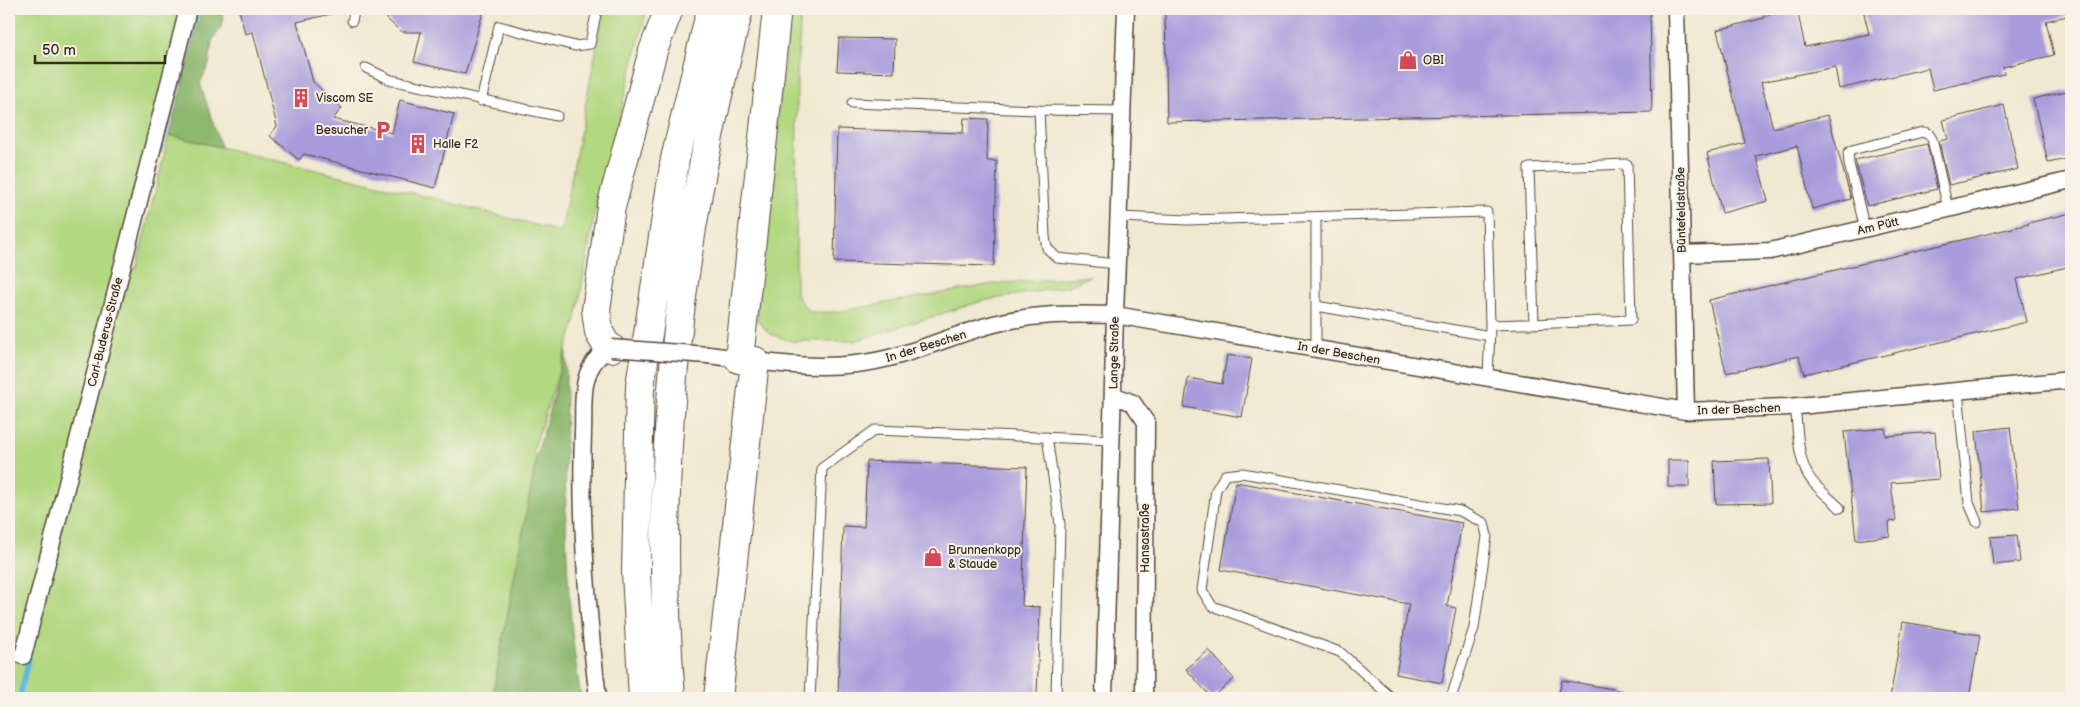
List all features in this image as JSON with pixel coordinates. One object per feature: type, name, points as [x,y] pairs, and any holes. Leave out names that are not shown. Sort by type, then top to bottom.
[{"type":"highway","points":[[611,348],[605,343],[599,332],[596,310],[611,207],[653,51],[669,9]]},
{"type":"highway","points":[[643,698],[636,573],[640,386],[675,159],[711,9]]},
{"type":"highway","points":[[671,698],[665,575],[665,498],[682,292],[695,204],[739,9]]},
{"type":"highway","points":[[718,698],[776,9]]},
{"type":"street","name":"Carl-Buderus-Straße","points":[[16,655],[188,9]]},
{"type":"street","name":"Lange Straße","points":[[1104,698],[1126,9]]},
{"type":"street","name":"Büntefeldstraße","points":[[1676,9],[1686,411]]},
{"type":"street","name":"Am Pütt","points":[[1682,254],[1770,251],[2071,180]]},
{"type":"street","name":"In der Beschen","points":[[611,348],[827,366],[857,364],[928,348],[994,324],[1027,317],[1061,313],[1115,316],[1686,411],[1796,406],[2071,380]]},
{"type":"street","points":[[598,698],[584,542],[582,452],[586,382],[590,369],[598,356],[611,348]]},
{"type":"street","name":"Hansastraße","points":[[1113,395],[1133,403],[1146,422],[1144,698]]},
{"type":"lane","points":[[352,21],[355,9]]},
{"type":"lane","points":[[481,101],[499,26],[575,46],[590,44],[597,9]]},
{"type":"lane","points":[[366,68],[391,80],[557,116]]},
{"type":"lane","points":[[852,103],[1123,111]]},
{"type":"lane","points":[[1039,110],[1047,248],[1057,258],[1067,261],[1117,264]]},
{"type":"lane","points":[[1865,229],[1848,153],[1852,150],[1923,132],[1928,133],[1932,140],[1948,209]]},
{"type":"lane","points":[[1490,325],[1534,324],[1631,320],[1627,164],[1529,168],[1534,324]]},
{"type":"lane","points":[[1120,217],[1187,220],[1487,212],[1490,325],[1488,379]]},
{"type":"lane","points":[[1316,217],[1316,349]]},
{"type":"lane","points":[[1316,306],[1490,336]]},
{"type":"lane","points":[[1958,391],[1969,503],[1977,522]]},
{"type":"lane","points":[[1796,406],[1803,461],[1808,475],[1814,484],[1840,508]]},
{"type":"lane","points":[[810,698],[822,468],[875,430],[1112,440]]},
{"type":"lane","points":[[1046,438],[1060,524],[1056,698]]},
{"type":"lane","points":[[1392,698],[1340,652],[1212,606],[1202,590],[1216,490],[1225,475],[1242,473],[1460,511],[1484,524],[1487,536],[1474,628],[1451,698]]},
{"type":"green space","points":[[9,9],[120,9],[155,16],[157,9],[186,9],[122,265],[136,269],[169,135],[433,198],[561,232],[604,9],[647,9],[595,211],[576,319],[532,454],[537,455],[492,698],[9,698]]},
{"type":"green space","points":[[202,9],[223,9],[222,25],[212,41],[209,64],[200,83],[221,147],[169,135]]},
{"type":"green space","points":[[791,9],[801,9],[797,75],[796,295],[809,312],[835,312],[993,284],[1090,276],[1069,286],[982,301],[855,341],[791,341],[770,334],[757,320],[758,282]]},
{"type":"green space","points":[[566,349],[565,480],[567,568],[570,611],[581,698],[492,698],[537,455]]},
{"type":"building","points":[[239,9],[331,9],[331,14],[297,22],[313,82],[342,108],[333,119],[392,133],[400,100],[454,114],[435,188],[304,154],[299,160],[270,136],[277,126],[253,32],[245,34]]},
{"type":"building","points":[[386,9],[484,9],[465,74],[414,62],[421,32],[401,32],[387,19]]},
{"type":"building","name":"OBI","points":[[1165,9],[1650,9],[1652,112],[1167,122]]},
{"type":"building","points":[[1797,9],[1805,47],[1869,34],[1863,9],[2071,9],[2071,15],[2046,21],[2054,55],[2003,67],[2004,74],[1933,90],[1928,68],[1839,89],[1835,67],[1761,82],[1773,128],[1828,115],[1851,199],[1812,209],[1797,146],[1756,156],[1768,201],[1722,213],[1707,153],[1745,143],[1717,30],[1764,18],[1764,16]]},
{"type":"building","points":[[839,38],[895,39],[894,73],[837,71]]},
{"type":"building","points":[[2071,90],[2071,158],[2048,163],[2033,99]]},
{"type":"building","points":[[2004,105],[2018,169],[1949,185],[1939,141],[1948,139],[1943,120]]},
{"type":"building","points":[[964,118],[988,119],[987,161],[997,161],[994,266],[834,262],[837,129],[963,133]]},
{"type":"building","points":[[1927,144],[1937,189],[1867,206],[1855,160]]},
{"type":"building","points":[[2071,213],[2071,266],[2017,279],[2027,322],[1804,374],[1799,356],[1726,373],[1709,300]]},
{"type":"building","points":[[1227,355],[1252,359],[1242,417],[1184,407],[1188,378],[1222,384]]},
{"type":"building","points":[[2010,427],[2019,508],[1984,512],[1976,431]]},
{"type":"building","points":[[1885,428],[1886,436],[1935,432],[1939,479],[1891,483],[1896,521],[1889,522],[1890,536],[1856,540],[1844,432]]},
{"type":"building","points":[[1769,459],[1771,503],[1716,504],[1714,461]]},
{"type":"building","points":[[1668,460],[1689,460],[1689,487],[1668,487]]},
{"type":"building","name":"Brunnenkopp & Staude","points":[[867,461],[1027,467],[1022,606],[1040,607],[1037,696],[1017,695],[1017,698],[838,698],[843,526],[864,527]]},
{"type":"building","points":[[1236,482],[1462,523],[1447,606],[1456,608],[1442,683],[1396,674],[1409,604],[1221,570]]},
{"type":"building","points":[[2017,535],[2020,562],[1993,565],[1990,537]]},
{"type":"building","points":[[1903,622],[1980,635],[1969,698],[1890,698]]},
{"type":"building","points":[[1209,650],[1234,679],[1212,698],[1186,669]]},
{"type":"building","points":[[1562,680],[1624,691],[1623,698],[1558,698]]},
{"type":"waterway","points":[[160,151],[198,9]]},
{"type":"waterway","points":[[19,698],[29,658]]},
{"type":"place","name":"OBI","points":[[1408,60]]},
{"type":"place","name":"Viscom SE","points":[[301,98]]},
{"type":"place","name":"Besucher","points":[[383,130]]},
{"type":"place","name":"Halle F2","points":[[418,144]]},
{"type":"place","name":"Brunnenkopp & Staude","points":[[933,557]]}]
